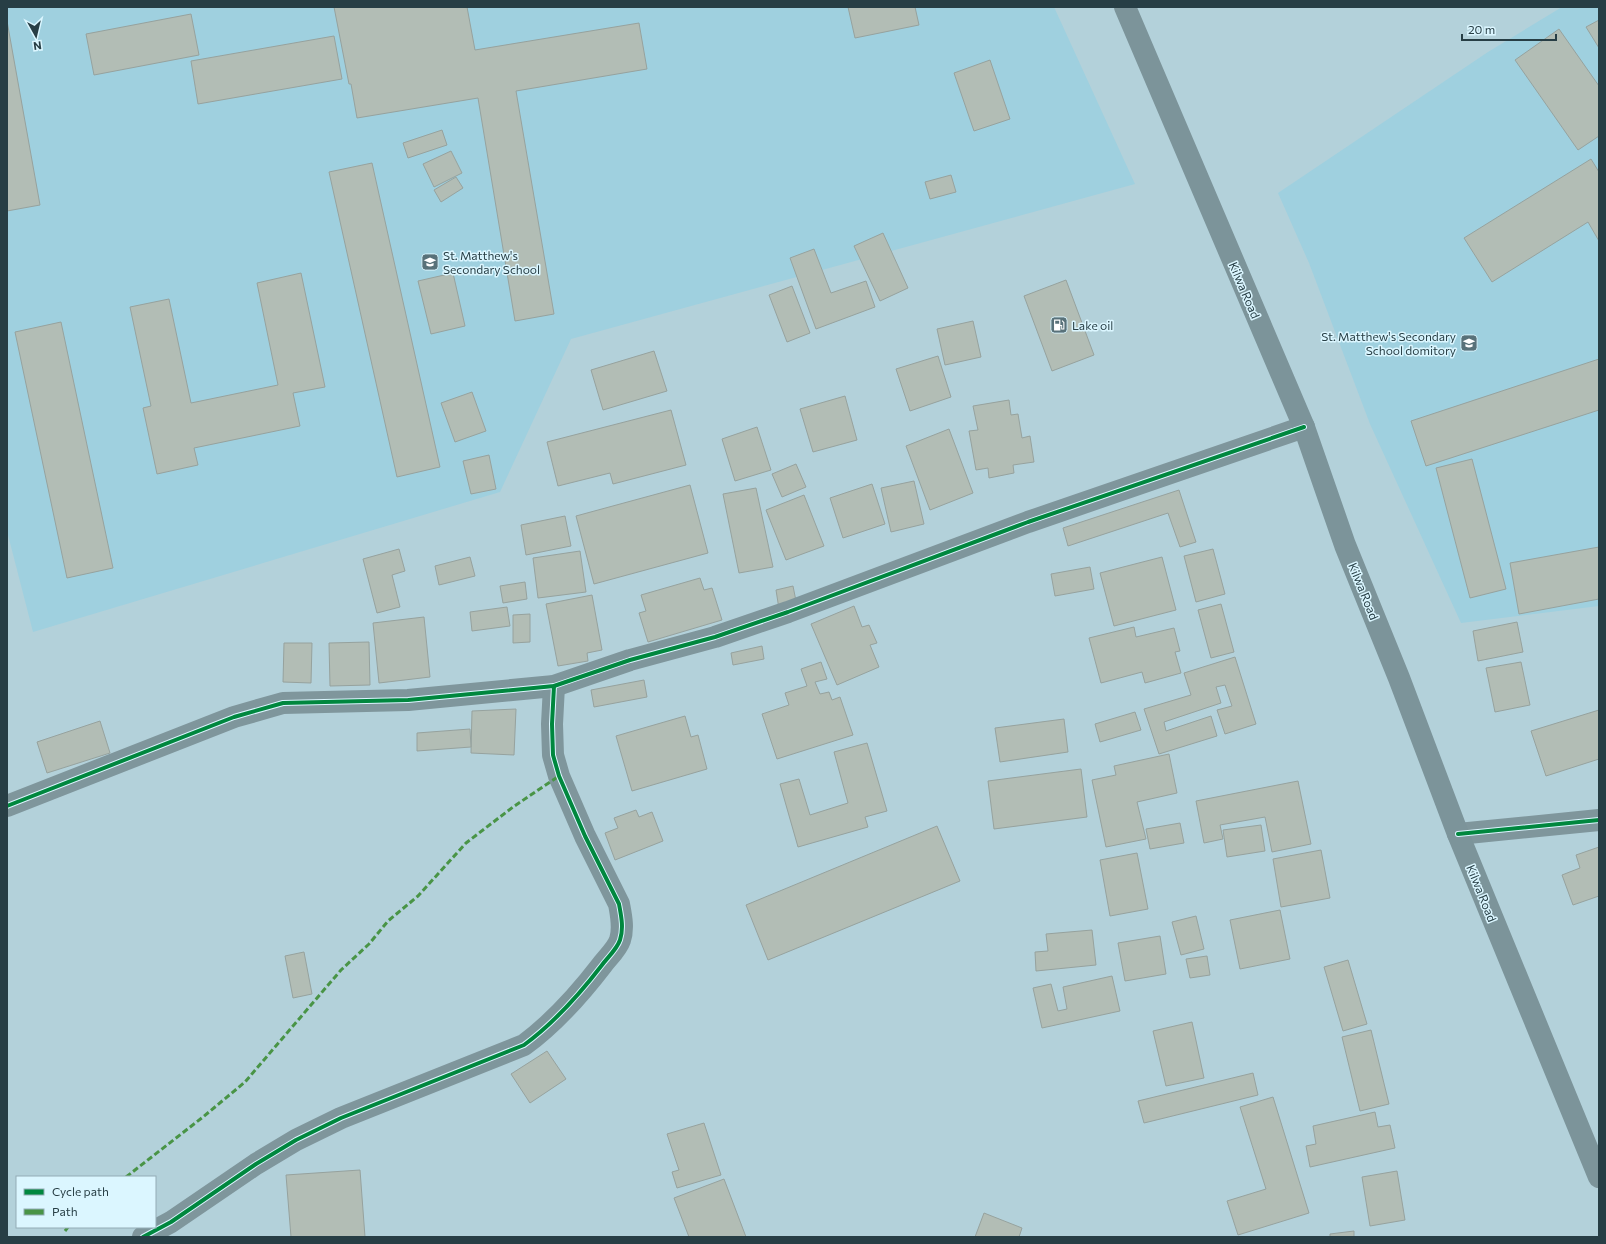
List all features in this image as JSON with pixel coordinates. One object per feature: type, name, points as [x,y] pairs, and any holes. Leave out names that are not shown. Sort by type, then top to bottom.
[{"type":"highway","name":"Kilwa Road","points":[[1125,7],[1304,427],[1345,545],[1399,678],[1458,834],[1599,1177]]},
{"type":"street","points":[[7,806],[234,717],[283,703],[408,700],[554,686],[630,660],[715,637],[788,612],[1028,522],[1304,427]]},
{"type":"street","points":[[143,1237],[171,1222],[256,1164],[296,1140],[341,1118],[524,1045],[552,1022],[587,985],[616,947],[622,932],[619,904],[585,836],[559,776],[552,755],[554,686]]},
{"type":"street","points":[[1458,834],[1599,820]]},
{"type":"shaded area","name":"St. Matthew's Secondary School","points":[[7,7],[1054,7],[1135,184],[571,339],[500,492],[33,632],[7,531]]},
{"type":"shaded area","name":"St. Matthew's Secondary School domitory","points":[[1562,7],[1599,7],[1599,606],[1461,623],[1370,424],[1309,263],[1278,193],[1488,52]]},
{"type":"building","points":[[334,7],[467,7],[475,50],[639,23],[647,69],[516,91],[554,314],[515,321],[478,98],[357,118]]},
{"type":"building","points":[[848,7],[915,7],[919,25],[855,38]]},
{"type":"building","points":[[191,14],[199,55],[94,75],[86,34]]},
{"type":"building","points":[[1599,20],[1599,48],[1586,27]]},
{"type":"building","points":[[7,21],[40,205],[7,211]]},
{"type":"building","points":[[1559,29],[1599,86],[1599,136],[1578,150],[1515,60]]},
{"type":"building","points":[[334,36],[342,79],[198,104],[191,61]]},
{"type":"building","points":[[990,60],[1010,119],[974,131],[954,73]]},
{"type":"building","points":[[442,130],[447,145],[408,158],[403,143]]},
{"type":"building","points":[[451,151],[462,173],[434,187],[423,164]]},
{"type":"building","points":[[1591,159],[1599,172],[1599,241],[1588,222],[1492,282],[1464,238]]},
{"type":"building","points":[[372,163],[440,467],[397,477],[329,172]]},
{"type":"building","points":[[951,175],[956,192],[930,199],[925,182]]},
{"type":"building","points":[[456,177],[463,188],[441,202],[434,190]]},
{"type":"building","points":[[883,233],[908,288],[880,301],[854,246]]},
{"type":"building","points":[[814,249],[831,293],[866,281],[875,307],[816,329],[790,258]]},
{"type":"building","points":[[301,273],[325,387],[293,393],[300,426],[194,448],[198,465],[157,474],[143,408],[151,406],[130,307],[169,299],[191,403],[278,385],[257,283]]},
{"type":"building","points":[[453,273],[465,326],[431,334],[418,281]]},
{"type":"building","name":"Lake oil","points":[[1066,280],[1094,355],[1052,371],[1024,296]]},
{"type":"building","points":[[792,286],[810,333],[787,342],[769,295]]},
{"type":"building","points":[[973,321],[981,357],[945,365],[937,329]]},
{"type":"building","points":[[61,322],[113,568],[67,578],[15,332]]},
{"type":"building","points":[[654,351],[667,391],[603,410],[591,370]]},
{"type":"building","points":[[938,356],[951,397],[910,411],[896,369]]},
{"type":"building","points":[[1599,359],[1599,410],[1426,466],[1411,421]]},
{"type":"building","points":[[472,392],[486,431],[455,442],[441,403]]},
{"type":"building","points":[[845,396],[857,440],[813,452],[800,409]]},
{"type":"building","points":[[1009,400],[1011,415],[1018,414],[1022,438],[1030,436],[1034,462],[1013,465],[1014,473],[989,478],[988,468],[976,470],[969,431],[978,430],[973,406]]},
{"type":"building","points":[[671,410],[686,465],[613,484],[610,473],[558,486],[547,442]]},
{"type":"building","points":[[757,427],[771,470],[735,481],[722,439]]},
{"type":"building","points":[[949,429],[973,493],[930,510],[906,446]]},
{"type":"building","points":[[489,455],[496,489],[471,494],[463,461]]},
{"type":"building","points":[[1472,459],[1506,589],[1470,598],[1436,468]]},
{"type":"building","points":[[796,464],[806,487],[782,497],[772,474]]},
{"type":"building","points":[[914,481],[924,524],[891,532],[881,488]]},
{"type":"building","points":[[872,484],[885,524],[843,538],[830,498]]},
{"type":"building","points":[[690,485],[708,553],[594,584],[576,516]]},
{"type":"building","points":[[756,488],[773,567],[739,573],[723,494]]},
{"type":"building","points":[[1179,490],[1196,542],[1180,547],[1168,513],[1068,546],[1063,528]]},
{"type":"building","points":[[804,495],[824,546],[786,560],[766,510]]},
{"type":"building","points":[[565,516],[571,546],[526,555],[521,525]]},
{"type":"building","points":[[1599,547],[1599,599],[1519,614],[1510,563]]},
{"type":"building","points":[[399,549],[405,571],[392,575],[400,607],[377,613],[363,559]]},
{"type":"building","points":[[1213,549],[1225,594],[1196,602],[1184,556]]},
{"type":"building","points":[[580,551],[586,592],[538,598],[533,558]]},
{"type":"building","points":[[470,557],[475,576],[439,585],[435,566]]},
{"type":"building","points":[[1162,557],[1176,610],[1114,626],[1100,573]]},
{"type":"building","points":[[1090,567],[1094,589],[1055,596],[1051,574]]},
{"type":"building","points":[[700,578],[704,590],[712,588],[722,620],[648,642],[639,613],[646,611],[641,595]]},
{"type":"building","points":[[525,582],[527,599],[503,603],[500,586]]},
{"type":"building","points":[[793,586],[797,606],[779,609],[776,590]]},
{"type":"building","points":[[592,595],[602,650],[587,653],[588,661],[558,666],[546,604]]},
{"type":"building","points":[[1221,604],[1234,652],[1211,658],[1198,610]]},
{"type":"building","points":[[854,606],[862,627],[869,625],[877,643],[870,645],[879,667],[837,685],[811,624]]},
{"type":"building","points":[[507,607],[510,626],[472,631],[470,612]]},
{"type":"building","points":[[530,614],[530,642],[513,643],[513,615]]},
{"type":"building","points":[[424,617],[430,677],[379,683],[373,623]]},
{"type":"building","points":[[1517,622],[1523,652],[1478,661],[1473,631]]},
{"type":"building","points":[[1134,627],[1136,637],[1174,628],[1180,651],[1175,652],[1181,673],[1145,683],[1142,672],[1101,683],[1089,638]]},
{"type":"building","points":[[369,642],[370,685],[330,686],[329,643]]},
{"type":"building","points":[[284,643],[312,643],[311,683],[283,682]]},
{"type":"building","points":[[762,646],[764,659],[733,665],[731,653]]},
{"type":"building","points":[[1235,657],[1256,724],[1225,734],[1217,710],[1232,706],[1225,685],[1216,687],[1221,703],[1164,722],[1166,731],[1211,716],[1217,736],[1159,754],[1144,709],[1191,695],[1184,673]]},
{"type":"building","points":[[821,662],[827,679],[815,682],[820,694],[829,692],[832,700],[840,697],[853,735],[777,759],[762,714],[789,705],[785,693],[807,686],[801,669]]},
{"type":"building","points":[[1521,662],[1530,705],[1495,712],[1486,668]]},
{"type":"building","points":[[644,680],[647,697],[594,707],[591,690]]},
{"type":"building","points":[[516,709],[514,755],[471,753],[472,711]]},
{"type":"building","points":[[1599,710],[1599,759],[1546,776],[1531,731]]},
{"type":"building","points":[[1135,712],[1141,730],[1100,742],[1095,724]]},
{"type":"building","points":[[685,716],[691,737],[698,735],[707,769],[632,791],[616,736]]},
{"type":"building","points":[[1064,719],[1068,752],[1000,762],[995,728]]},
{"type":"building","points":[[100,721],[110,753],[47,773],[37,742]]},
{"type":"building","points":[[470,729],[471,747],[417,751],[417,733]]},
{"type":"building","points":[[867,743],[887,811],[865,817],[868,827],[798,847],[780,784],[799,779],[810,815],[848,803],[834,752]]},
{"type":"building","points":[[1169,754],[1177,793],[1137,802],[1146,839],[1106,847],[1092,780],[1116,775],[1114,766]]},
{"type":"building","points":[[1081,769],[1087,817],[994,829],[988,781]]},
{"type":"building","points":[[1298,781],[1311,844],[1272,852],[1265,817],[1220,825],[1223,839],[1204,843],[1196,801]]},
{"type":"building","points":[[636,810],[639,817],[652,812],[663,841],[615,860],[605,833],[618,828],[614,818]]},
{"type":"building","points":[[1180,823],[1184,843],[1150,849],[1146,829]]},
{"type":"building","points":[[1261,825],[1265,851],[1227,857],[1223,830]]},
{"type":"building","points":[[937,826],[960,881],[768,960],[746,905]]},
{"type":"building","points":[[1599,847],[1599,896],[1573,905],[1562,875],[1580,868],[1576,855]]},
{"type":"building","points":[[1321,850],[1330,898],[1281,907],[1273,859]]},
{"type":"building","points":[[1137,853],[1148,909],[1110,916],[1100,860]]},
{"type":"building","points":[[1280,910],[1290,959],[1240,969],[1230,920]]},
{"type":"building","points":[[1196,916],[1204,949],[1181,955],[1172,922]]},
{"type":"building","points":[[1092,930],[1096,965],[1036,971],[1035,952],[1048,951],[1046,934]]},
{"type":"building","points":[[1160,936],[1166,974],[1125,981],[1118,943]]},
{"type":"building","points":[[304,952],[312,994],[293,998],[285,956]]},
{"type":"building","points":[[1207,956],[1210,975],[1190,978],[1186,959]]},
{"type":"building","points":[[1348,960],[1367,1024],[1343,1031],[1324,967]]},
{"type":"building","points":[[1112,976],[1120,1011],[1042,1028],[1033,988],[1051,984],[1058,1011],[1067,1009],[1063,987]]},
{"type":"building","points":[[1192,1022],[1204,1078],[1166,1086],[1153,1031]]},
{"type":"building","points":[[1371,1030],[1389,1104],[1360,1111],[1342,1037]]},
{"type":"building","points":[[547,1051],[566,1079],[530,1103],[511,1074]]},
{"type":"building","points":[[1253,1073],[1258,1095],[1144,1123],[1138,1101]]},
{"type":"building","points":[[1273,1097],[1309,1213],[1238,1235],[1227,1201],[1266,1189],[1240,1107]]},
{"type":"building","points":[[1375,1112],[1378,1127],[1390,1125],[1395,1148],[1310,1167],[1306,1146],[1316,1144],[1313,1126]]},
{"type":"building","points":[[704,1123],[721,1175],[677,1188],[672,1172],[679,1170],[667,1134]]},
{"type":"building","points":[[360,1170],[365,1237],[291,1237],[286,1175]]},
{"type":"building","points":[[1397,1171],[1405,1220],[1370,1226],[1362,1177]]},
{"type":"building","points":[[724,1179],[746,1237],[689,1237],[674,1198]]},
{"type":"building","points":[[984,1213],[1022,1228],[1019,1237],[975,1237]]},
{"type":"building","points":[[1354,1231],[1354,1237],[1330,1237],[1330,1234]]},
{"type":"marked path","points":[[127,1176],[245,1082],[341,970],[369,944],[388,921],[418,896],[466,843],[513,807],[559,776]]},
{"type":"cycle path","points":[[7,806],[234,717],[283,703],[408,700],[554,686],[630,660],[715,637],[788,612],[1028,522],[1304,427]]},
{"type":"cycle path","points":[[143,1237],[171,1222],[256,1164],[296,1140],[341,1118],[524,1045],[566,1008],[615,950],[619,943],[622,931],[619,904],[585,836],[559,776],[553,755],[552,724],[554,686]]},
{"type":"cycle path","points":[[1458,834],[1599,820]]},
{"type":"place","name":"St. Matthew's Secondary School","points":[[430,262]]},
{"type":"place","name":"Lake oil","points":[[1059,325]]},
{"type":"place","name":"St. Matthew's Secondary School domitory","points":[[1469,343]]}]
